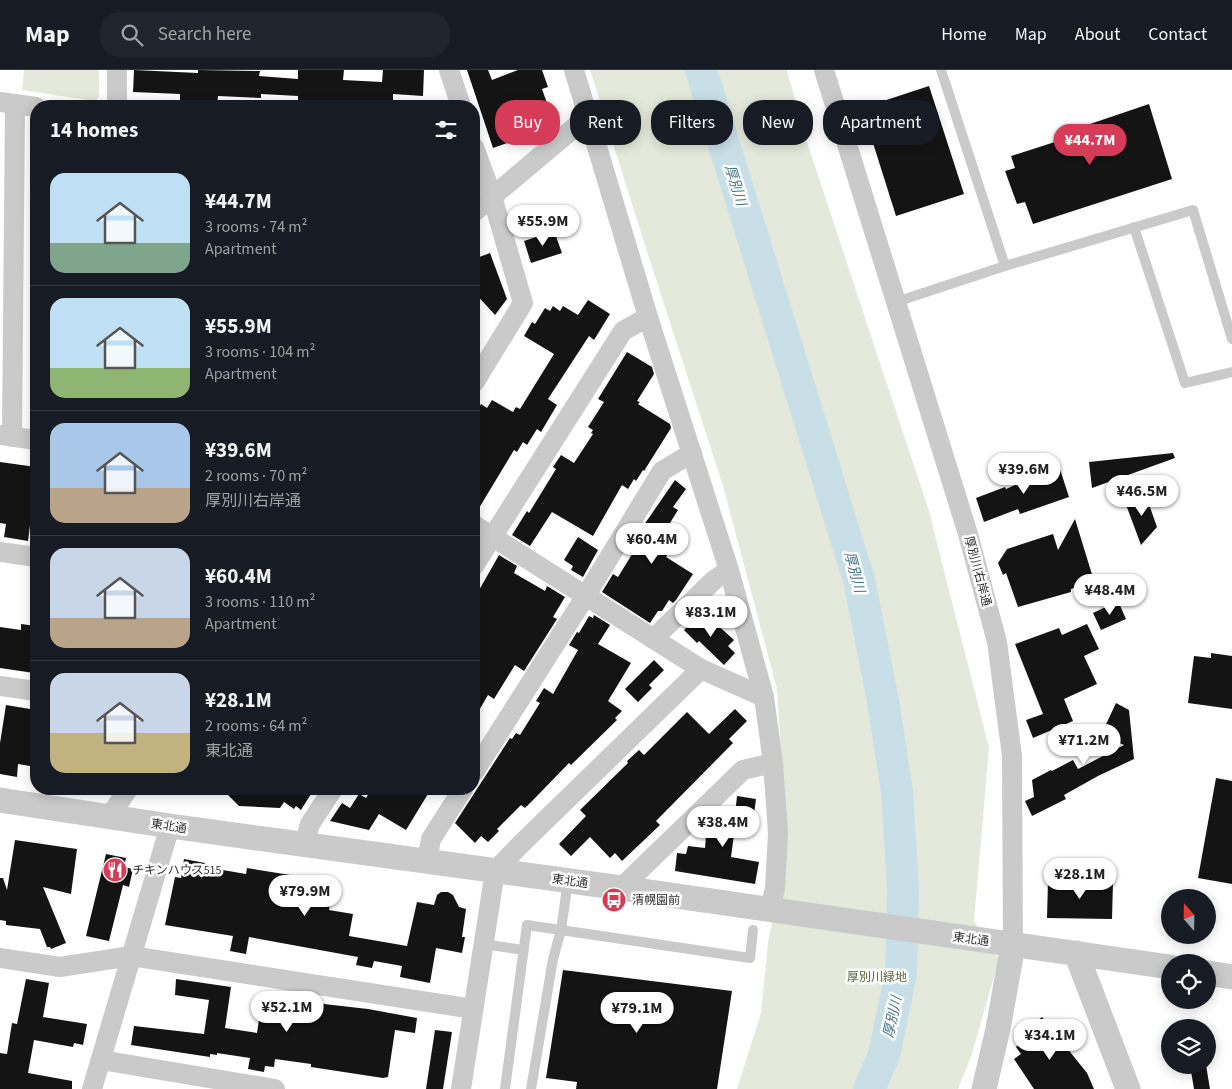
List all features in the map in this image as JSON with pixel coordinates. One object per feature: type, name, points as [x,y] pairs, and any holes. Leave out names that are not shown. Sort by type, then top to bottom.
[{"type":"street","points":[[117,100],[118,70]]},
{"type":"street","points":[[449,70],[458,100]]},
{"type":"street","points":[[574,70],[584,100]]},
{"type":"street","name":"厚別川右岸通","points":[[824,70],[968,534],[997,642],[1012,756],[1013,945],[998,1029],[984,1089]]},
{"type":"street","points":[[30,106],[7,103],[6,436],[30,439]]},
{"type":"street","points":[[480,207],[570,130]]},
{"type":"street","points":[[597,145],[648,317],[729,570],[764,696],[773,763],[778,832],[775,888],[770,910]]},
{"type":"street","points":[[480,163],[492,196],[523,303],[480,373]]},
{"type":"street","points":[[480,556],[623,331],[648,317]]},
{"type":"street","points":[[480,763],[662,471],[692,452]]},
{"type":"street","points":[[480,529],[701,669],[764,696]]},
{"type":"street","points":[[0,552],[30,556]]},
{"type":"street","points":[[653,639],[714,580],[729,570]]},
{"type":"street","points":[[461,1089],[495,871],[701,669]]},
{"type":"street","points":[[0,686],[30,690]]},
{"type":"street","points":[[621,888],[743,770],[773,763]]},
{"type":"street","points":[[110,816],[124,795]]},
{"type":"street","points":[[304,845],[310,824],[328,795]]},
{"type":"street","points":[[427,861],[431,839],[459,795]]},
{"type":"street","name":"東北通","points":[[0,800],[170,826],[621,888],[1161,966]]},
{"type":"street","points":[[92,1089],[170,826]]},
{"type":"street","points":[[1076,953],[1128,1089]]},
{"type":"street","points":[[0,958],[60,966],[131,956],[473,1009]]},
{"type":"street","points":[[1216,974],[1232,977]]},
{"type":"street","points":[[101,1060],[275,1089]]},
{"type":"lane","points":[[942,70],[1005,266]]},
{"type":"lane","points":[[896,302],[1005,266],[1193,210],[1232,339]]},
{"type":"lane","points":[[1134,227],[1185,383],[1232,372]]},
{"type":"lane","points":[[531,1089],[553,960],[561,930],[568,881]]},
{"type":"lane","points":[[505,1089],[522,950],[527,925],[750,958],[753,930]]},
{"type":"lane","points":[[484,944],[522,950]]},
{"type":"green space","points":[[24,70],[99,70],[99,97],[96,100],[22,90]]},
{"type":"green space","name":"厚別川緑地","points":[[590,70],[787,70],[795,100],[743,100],[743,145],[808,145],[929,511],[989,748],[974,921],[999,959],[971,1057],[958,1089],[737,1089],[761,1013],[768,943],[787,848],[777,689],[723,486],[613,145],[641,145],[641,100],[599,100]]},
{"type":"building","points":[[134,70],[198,73],[198,70],[260,71],[259,76],[298,79],[298,70],[344,70],[343,80],[382,82],[383,70],[424,70],[423,96],[393,94],[393,100],[298,100],[298,96],[261,94],[261,98],[218,96],[218,100],[180,100],[180,94],[133,92]]},
{"type":"building","points":[[467,70],[488,70],[492,80],[518,70],[542,70],[548,87],[542,89],[546,100],[495,100],[495,145],[501,145],[493,148],[480,109],[480,100],[477,100]]},
{"type":"building","points":[[929,86],[934,100],[886,100]]},
{"type":"building","points":[[1149,104],[1172,179],[1033,224],[1025,202],[1017,204],[1005,171],[1015,168],[1011,156],[1092,130],[1090,124]]},
{"type":"building","points":[[939,117],[964,194],[896,216],[874,145],[939,145]]},
{"type":"building","points":[[554,231],[562,253],[531,263],[524,241]]},
{"type":"building","points":[[490,253],[507,299],[495,315],[480,299],[480,257]]},
{"type":"building","points":[[588,300],[610,314],[594,340],[589,336],[548,399],[557,405],[541,432],[537,429],[527,445],[523,442],[517,452],[514,450],[480,506],[480,406],[481,404],[487,408],[492,400],[513,412],[516,407],[520,409],[554,354],[524,336],[532,322],[535,324],[545,308],[550,311],[553,306],[560,311],[563,306],[578,315]]},
{"type":"building","points":[[627,352],[652,367],[654,374],[637,401],[640,402],[638,404],[670,424],[671,428],[636,481],[634,479],[628,489],[622,485],[593,536],[552,512],[530,546],[512,535],[527,511],[529,513],[556,469],[553,467],[561,455],[574,463],[593,434],[591,433],[593,430],[588,427],[604,402],[598,399]]},
{"type":"building","points":[[1173,453],[1175,458],[1092,488],[1089,462]]},
{"type":"building","points":[[0,462],[30,466],[30,525],[28,541],[4,537],[6,524],[0,523]]},
{"type":"building","points":[[1059,466],[1069,497],[1020,514],[1018,509],[984,522],[976,498],[1005,487],[1006,489]]},
{"type":"building","points":[[675,480],[686,489],[673,507],[678,510],[665,531],[677,539],[666,557],[693,574],[676,600],[673,603],[669,600],[662,611],[658,611],[650,623],[602,592],[613,574],[618,577],[639,543],[635,540],[637,535]]},
{"type":"building","points":[[1145,493],[1157,527],[1141,545],[1125,502]]},
{"type":"building","points":[[1075,519],[1094,581],[1071,589],[1071,592],[1018,607],[1006,573],[1003,575],[998,563],[1007,549],[1053,534],[1058,550]]},
{"type":"building","points":[[578,537],[598,550],[583,577],[571,570],[573,566],[564,560]]},
{"type":"building","points":[[499,555],[517,566],[514,573],[545,591],[547,586],[565,597],[553,617],[557,619],[524,671],[515,665],[494,699],[488,695],[480,709],[480,588]]},
{"type":"building","points":[[1118,601],[1126,619],[1101,630],[1093,613]]},
{"type":"building","points":[[703,612],[734,640],[728,646],[735,653],[724,665],[699,641],[697,643],[684,630]]},
{"type":"building","points":[[594,615],[610,625],[598,644],[631,663],[608,701],[622,711],[615,718],[617,720],[571,765],[569,763],[525,808],[521,805],[497,829],[499,831],[488,842],[481,836],[475,843],[455,823],[473,795],[480,795],[480,784],[510,738],[512,739],[516,733],[520,735],[540,703],[536,701],[544,688],[553,694],[578,650],[569,645],[589,616],[593,618]]},
{"type":"building","points":[[21,624],[30,625],[30,672],[0,668],[0,627],[21,630]]},
{"type":"building","points":[[1087,624],[1099,649],[1084,656],[1097,684],[1064,699],[1073,721],[1033,738],[1026,720],[1043,714],[1015,644],[1059,628],[1062,635]]},
{"type":"building","points":[[1211,653],[1232,656],[1232,709],[1188,703],[1194,656],[1211,658]]},
{"type":"building","points":[[654,660],[664,670],[649,685],[652,688],[638,702],[625,689]]},
{"type":"building","points":[[1116,703],[1129,710],[1134,759],[1064,795],[1066,799],[1032,816],[1025,801],[1034,797],[1032,780],[1073,760],[1078,769],[1124,745],[1101,735]]},
{"type":"building","points":[[6,705],[30,709],[30,766],[18,764],[17,777],[0,774],[0,743]]},
{"type":"building","points":[[735,709],[747,721],[729,739],[733,743],[656,821],[660,825],[622,861],[615,853],[610,858],[590,837],[571,856],[559,844],[586,816],[580,810],[628,763],[627,761],[639,750],[644,755],[687,712],[709,734]]},
{"type":"building","points":[[1216,778],[1232,781],[1232,884],[1198,878]]},
{"type":"building","points":[[228,795],[310,795],[301,810],[296,806],[294,809],[284,802],[280,808],[239,806]]},
{"type":"building","points":[[358,795],[366,798],[368,795],[427,795],[406,830],[379,814],[369,830],[330,821],[342,803],[350,808]]},
{"type":"building","points":[[737,796],[756,799],[754,814],[756,814],[754,830],[735,827],[731,857],[759,862],[755,884],[675,871],[677,853],[686,854],[688,846],[705,848],[706,836],[711,836],[713,820],[719,820],[720,813],[735,815]]},
{"type":"building","points":[[15,840],[77,849],[71,894],[43,887],[66,943],[51,949],[47,947],[40,929],[6,925],[6,921],[0,920],[0,878],[3,878],[7,890]]},
{"type":"building","points":[[106,854],[126,858],[124,867],[133,869],[129,887],[123,885],[109,941],[86,936]]},
{"type":"building","points":[[184,859],[205,863],[205,867],[246,874],[247,868],[334,882],[329,910],[353,914],[349,936],[407,946],[417,902],[434,905],[437,895],[441,892],[448,892],[453,895],[459,907],[466,909],[462,937],[465,937],[462,953],[436,948],[430,983],[400,977],[402,966],[374,961],[372,968],[356,965],[358,957],[249,937],[246,954],[230,951],[233,936],[165,925],[175,877],[181,878]]},
{"type":"building","points":[[1048,881],[1113,882],[1112,919],[1047,918]]},
{"type":"building","points":[[563,970],[732,991],[717,1089],[576,1089],[577,1082],[546,1078]]},
{"type":"building","points":[[26,979],[49,983],[43,1017],[87,1024],[83,1045],[74,1043],[73,1047],[34,1040],[28,1073],[72,1081],[72,1089],[0,1089],[0,1053],[7,1054],[12,1023],[17,1024]]},
{"type":"building","points":[[176,979],[231,987],[225,1028],[257,1033],[263,992],[316,997],[315,1003],[368,1009],[417,1018],[415,1033],[395,1030],[388,1077],[383,1078],[311,1067],[311,1064],[275,1059],[274,1067],[265,1066],[264,1072],[248,1069],[250,1058],[217,1053],[217,1055],[210,1054],[210,1057],[131,1045],[134,1026],[204,1034],[209,1000],[175,995]]},
{"type":"building","points":[[1042,1017],[1087,1073],[1094,1089],[1034,1089],[1014,1059],[1021,1054],[1016,1047],[1030,1035],[1026,1030]]},
{"type":"building","points":[[435,1030],[452,1032],[443,1089],[426,1089]]},
{"type":"building","points":[[1192,1074],[1208,1074],[1210,1089],[1194,1089]]},
{"type":"waterway","name":"厚別川","points":[[701,70],[859,580],[883,701],[897,792],[903,890],[901,974],[884,1055],[869,1089]]},
{"type":"place","name":"チキンハウス515","points":[[115,870]]},
{"type":"place","name":"清幌園前","points":[[614,900]]}]
